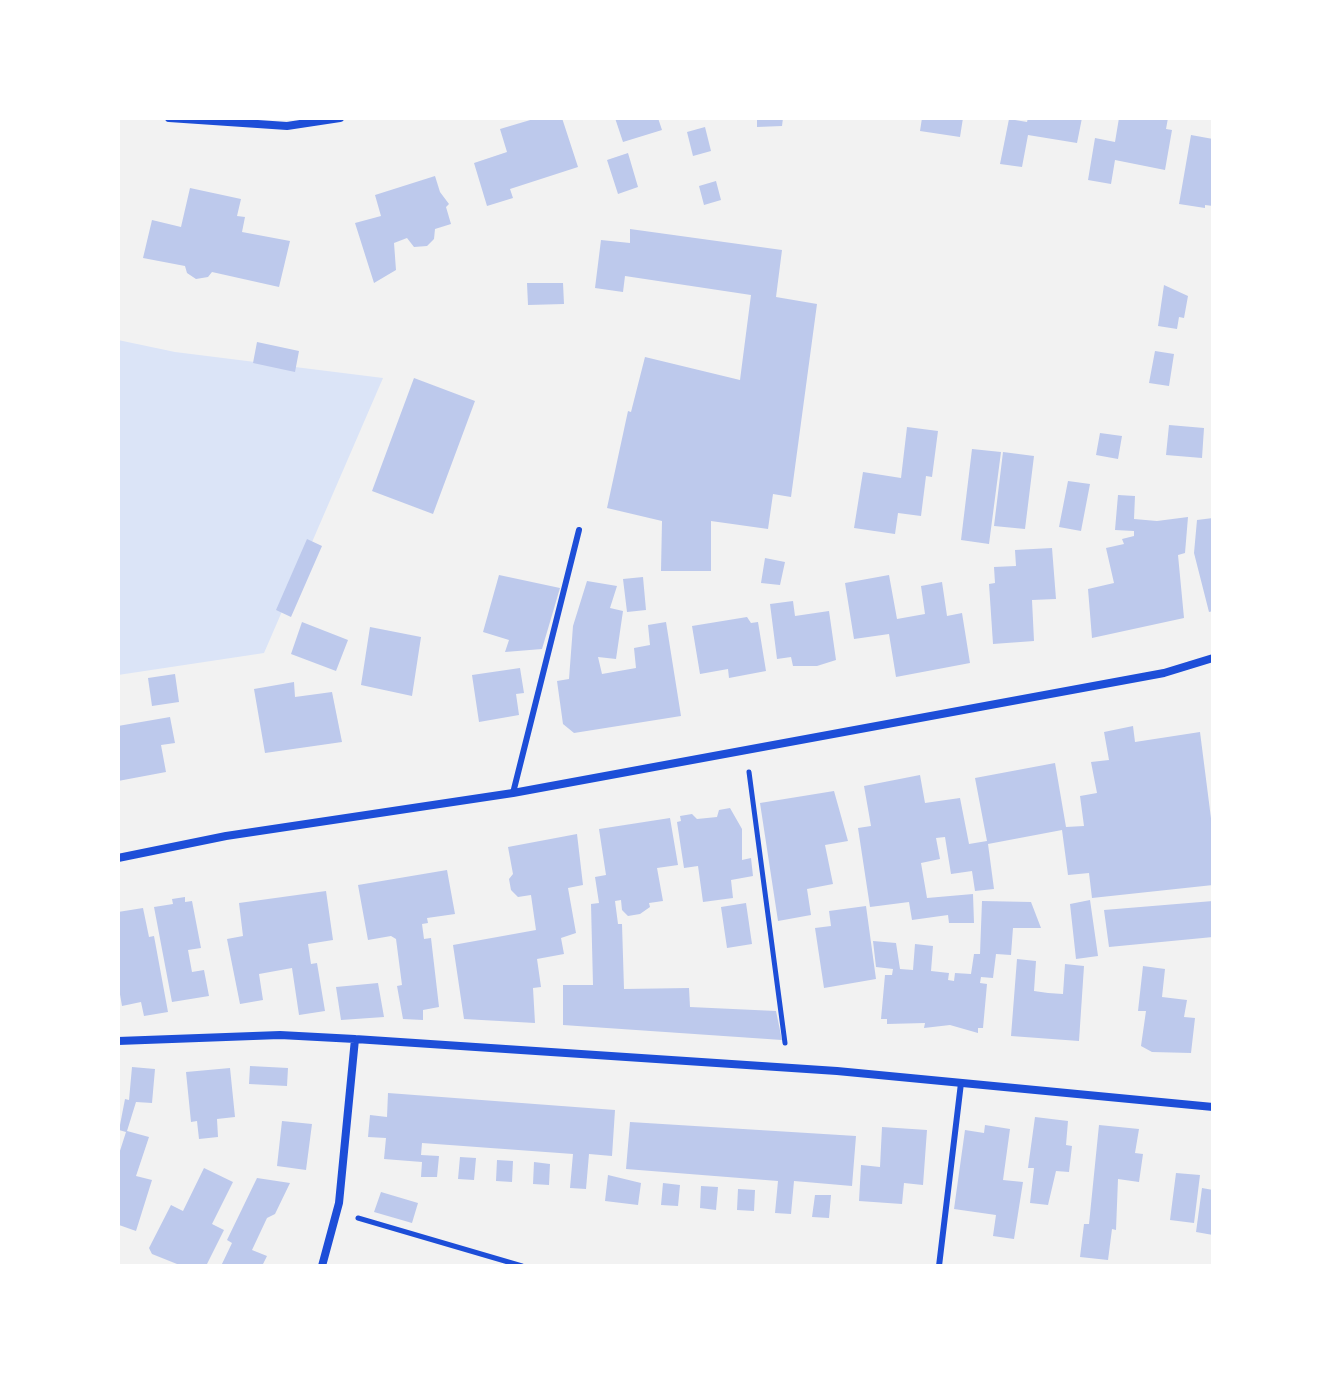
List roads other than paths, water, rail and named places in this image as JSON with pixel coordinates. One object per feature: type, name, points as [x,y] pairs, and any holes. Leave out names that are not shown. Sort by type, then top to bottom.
[{"type":"street","points":[[173,119],[287,126],[340,118]]},
{"type":"street","points":[[118,858],[226,836],[513,793],[1164,673],[1213,658]]},
{"type":"street","points":[[118,1041],[280,1035],[355,1039],[789,1068],[1213,1107]]},
{"type":"street","points":[[322,1266],[336,1211],[355,1039]]},
{"type":"lane","points":[[513,793],[579,530]]},
{"type":"lane","points":[[939,1266],[961,1083]]}]
